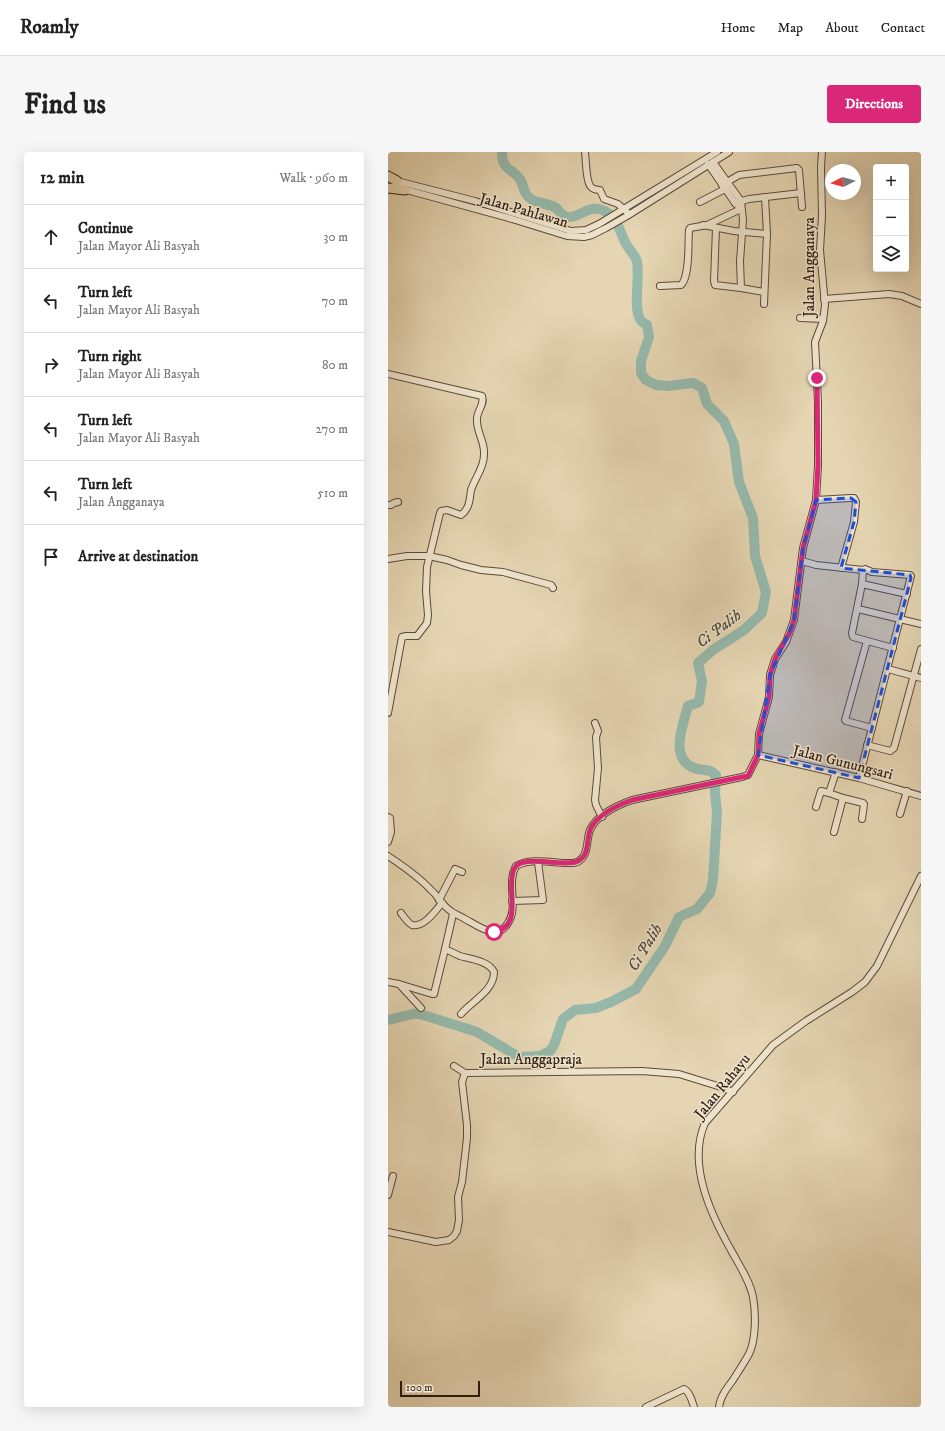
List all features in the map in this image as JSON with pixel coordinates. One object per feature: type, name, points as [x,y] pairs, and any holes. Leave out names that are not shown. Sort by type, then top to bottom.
[{"type":"highway","points":[[388,177],[398,181]]},
{"type":"highway","points":[[388,186],[405,190]]},
{"type":"street","points":[[585,152],[588,180],[592,188],[600,190],[604,199],[618,204],[628,215]]},
{"type":"street","name":"Jalan Pahlawan","points":[[605,225],[628,215],[709,162],[716,152]]},
{"type":"street","name":"Jalan Pahlawan","points":[[398,181],[447,193],[556,230],[567,236],[584,237],[592,235],[623,210],[729,152]]},
{"type":"street","name":"Jalan Angganaya","points":[[758,755],[759,734],[769,697],[770,675],[775,659],[790,632],[794,620],[805,540],[816,500],[818,465],[818,402],[815,342],[823,319],[824,300],[820,250],[822,152]]},
{"type":"street","points":[[709,162],[738,202],[741,209],[741,288]]},
{"type":"street","points":[[700,202],[739,175],[797,168],[799,170],[802,207]]},
{"type":"street","name":"Jalan Pahlawan","points":[[405,190],[512,216]]},
{"type":"street","points":[[738,202],[801,193]]},
{"type":"street","points":[[764,304],[767,234],[765,197]]},
{"type":"street","points":[[660,286],[681,285],[684,283],[687,268],[690,228],[703,225],[741,209]]},
{"type":"street","points":[[703,225],[741,232],[767,234]]},
{"type":"street","points":[[716,228],[715,285],[764,292]]},
{"type":"street","points":[[824,300],[889,294],[902,296],[921,304]]},
{"type":"street","points":[[800,318],[823,319]]},
{"type":"street","points":[[388,374],[479,394],[482,396],[483,403],[477,417],[478,430],[484,448],[484,459],[471,490],[467,508],[463,514],[461,515],[447,510],[441,511],[429,556],[426,579],[427,623],[417,636],[402,637],[388,713]]},
{"type":"street","points":[[816,500],[854,498],[856,502],[854,522],[841,568]]},
{"type":"street","points":[[388,505],[398,502]]},
{"type":"street","points":[[388,559],[407,556],[429,556],[467,567],[503,572],[535,580],[551,585],[553,588]]},
{"type":"street","points":[[802,561],[816,565],[910,575],[911,578],[859,778]]},
{"type":"street","points":[[863,570],[858,609],[852,633],[853,637],[893,648]]},
{"type":"street","points":[[862,584],[907,594]]},
{"type":"street","points":[[858,609],[921,624]]},
{"type":"street","points":[[867,641],[845,720],[872,728]]},
{"type":"street","points":[[867,745],[890,752],[894,748],[921,649]]},
{"type":"street","points":[[888,668],[921,678]]},
{"type":"street","points":[[595,723],[598,731],[596,737],[598,768],[595,800],[602,817]]},
{"type":"street","points":[[388,856],[411,872],[454,914],[486,931],[499,930],[506,926],[512,915],[512,881],[516,866],[531,861],[573,863],[580,860],[584,858],[586,853],[587,837],[590,829],[602,817],[618,805],[632,800],[748,776],[758,755]]},
{"type":"street","name":"Jalan Gunungsari","points":[[758,755],[836,772],[921,796]]},
{"type":"street","points":[[829,793],[836,772]]},
{"type":"street","points":[[816,807],[821,791],[829,793],[864,803],[862,819]]},
{"type":"street","points":[[900,814],[906,791]]},
{"type":"street","points":[[834,832],[843,798]]},
{"type":"street","points":[[388,817],[390,818],[391,832],[388,842]]},
{"type":"street","points":[[512,901],[543,900],[538,862]]},
{"type":"street","points":[[401,913],[411,924],[415,925],[427,920],[441,901],[454,871],[462,872]]},
{"type":"street","name":"Jalan Rahayu","points":[[719,1407],[725,1392],[750,1353],[754,1331],[753,1296],[744,1273],[716,1223],[700,1171],[699,1160],[705,1123],[773,1045],[865,982],[877,966],[921,876]]},
{"type":"street","points":[[388,982],[400,984],[432,994],[435,992],[454,914]]},
{"type":"street","points":[[445,949],[458,955],[478,960],[492,968],[494,972],[492,982],[486,992],[468,1006],[461,1014]]},
{"type":"street","points":[[400,984],[421,1008]]},
{"type":"street","points":[[414,1000],[421,991]]},
{"type":"street","points":[[454,1066],[465,1073]]},
{"type":"street","name":"Jalan Anggapraja","points":[[388,1232],[436,1242],[449,1240],[457,1231],[459,1220],[458,1197],[462,1182],[467,1138],[462,1082],[465,1073],[642,1071],[679,1074],[733,1092]]},
{"type":"street","points":[[388,1195],[393,1176]]},
{"type":"street","points":[[646,1407],[684,1389],[687,1390],[694,1407]]},
{"type":"highlighted area","points":[[851,498],[856,502],[854,522],[841,568],[910,575],[911,578],[859,778],[758,755],[770,675],[794,620],[803,548],[816,500]]},
{"type":"waterway","name":"Ci Palih","points":[[388,1020],[417,1013],[477,1032],[519,1057],[540,1056],[550,1051],[554,1045],[563,1019],[575,1010],[596,1008],[636,989],[665,946],[679,917],[697,909],[710,893],[713,880],[717,813],[715,793],[716,775],[708,770],[697,769],[686,763],[682,757],[680,749],[681,731],[688,706],[699,702],[702,681],[698,663],[713,650],[744,630],[762,613],[766,592],[755,556],[753,518],[739,482],[734,444],[724,421],[707,404],[702,388],[697,385],[693,383],[668,386],[656,385],[646,380],[641,373],[641,361],[649,337],[647,325],[641,321],[638,314],[637,262],[635,256],[625,243],[615,220],[608,213],[596,209],[591,209],[573,217],[566,217],[553,206],[531,199],[526,193],[521,181],[504,163],[502,152]]},
{"type":"route","points":[[494,932],[504,928],[510,921],[512,915],[512,881],[516,866],[531,861],[573,863],[584,858],[586,853],[587,837],[590,829],[596,821],[618,805],[632,800],[748,776],[758,755],[759,734],[769,697],[770,675],[775,659],[786,642],[794,620],[803,548],[816,500],[818,465],[817,378]]}]
